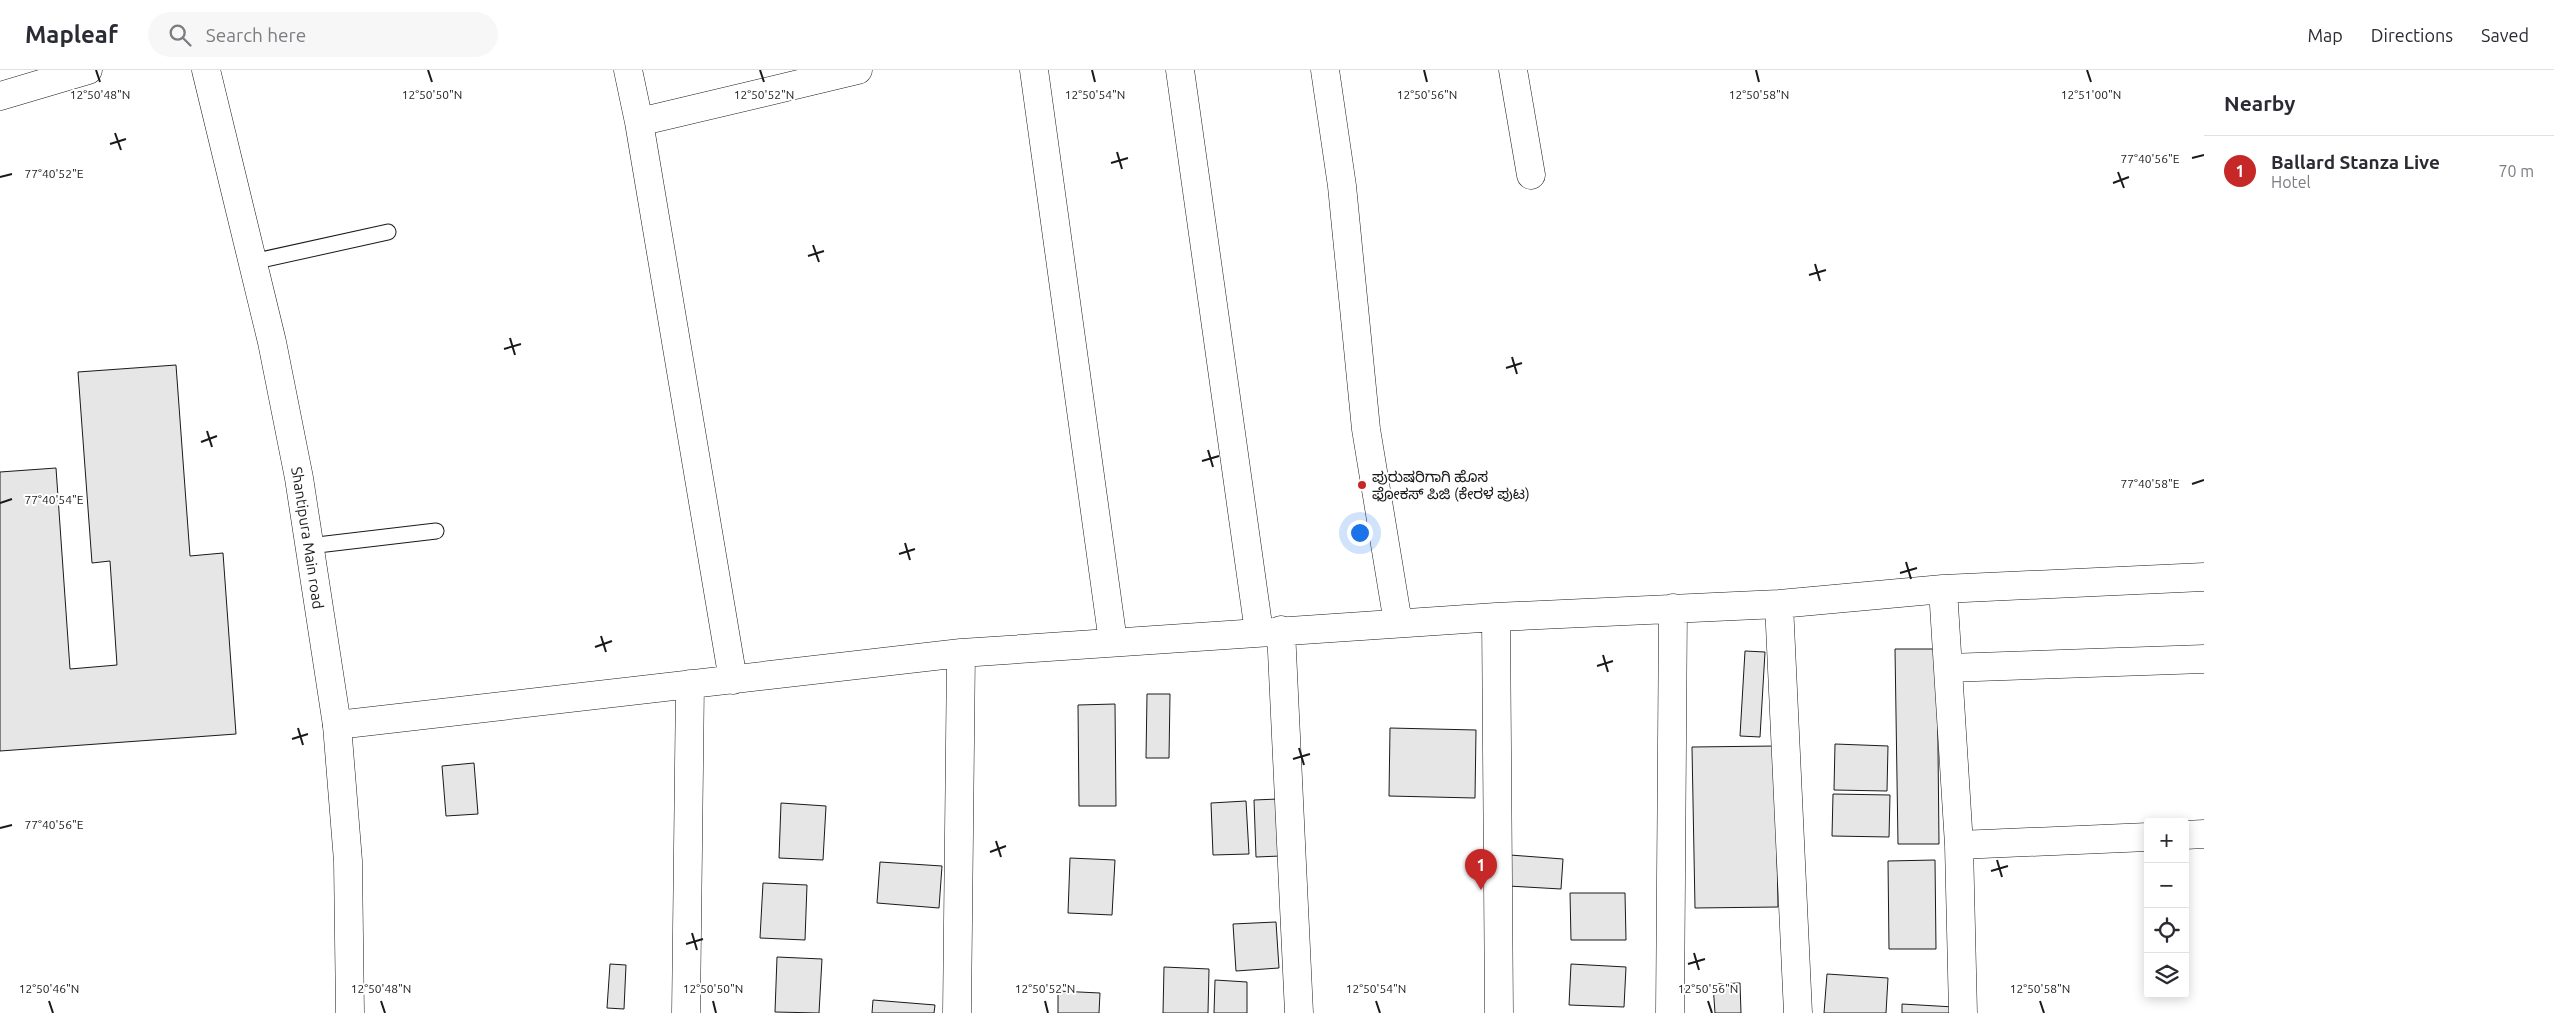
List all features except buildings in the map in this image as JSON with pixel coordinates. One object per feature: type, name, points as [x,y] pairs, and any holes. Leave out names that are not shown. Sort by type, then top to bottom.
[{"type":"street","points":[[0,96],[88,70]]},
{"type":"street","name":"Shantipura Main road","points":[[206,70],[276,362],[299,478],[337,725],[348,861],[350,1013]]},
{"type":"street","points":[[628,70],[639,122],[733,680]]},
{"type":"street","points":[[639,122],[858,70]]},
{"type":"street","points":[[1034,70],[1112,642]]},
{"type":"street","points":[[1180,70],[1270,631],[1299,1013]]},
{"type":"street","points":[[1325,70],[1342,186],[1366,429],[1398,623]]},
{"type":"street","points":[[1513,70],[1531,175]]},
{"type":"street","points":[[337,725],[961,653],[1496,617],[1779,604],[1943,589],[2204,577]]},
{"type":"street","points":[[1943,589],[1959,846],[1963,1013]]},
{"type":"street","points":[[1779,604],[1798,1013]]},
{"type":"street","points":[[1670,1013],[1673,608]]},
{"type":"street","points":[[1496,617],[1499,1013]]},
{"type":"street","points":[[957,1013],[961,653]]},
{"type":"street","points":[[1948,668],[2204,659]]},
{"type":"street","points":[[686,1013],[690,684]]},
{"type":"street","points":[[2189,835],[2204,834]]},
{"type":"street","points":[[1959,846],[2144,837]]},
{"type":"lane","points":[[252,262],[388,232]]},
{"type":"lane","points":[[309,546],[436,531]]},
{"type":"place","name":"ಪುರುಷರಿಗಾಗಿ ಹೊಸ ಫೋಕಸ್ ಪಿಜಿ (ಕೇರಳ ಪುಟ)","points":[[1362,485]]},
{"type":"place","name":"Ballard Stanza Live","points":[[1481,890]]}]
